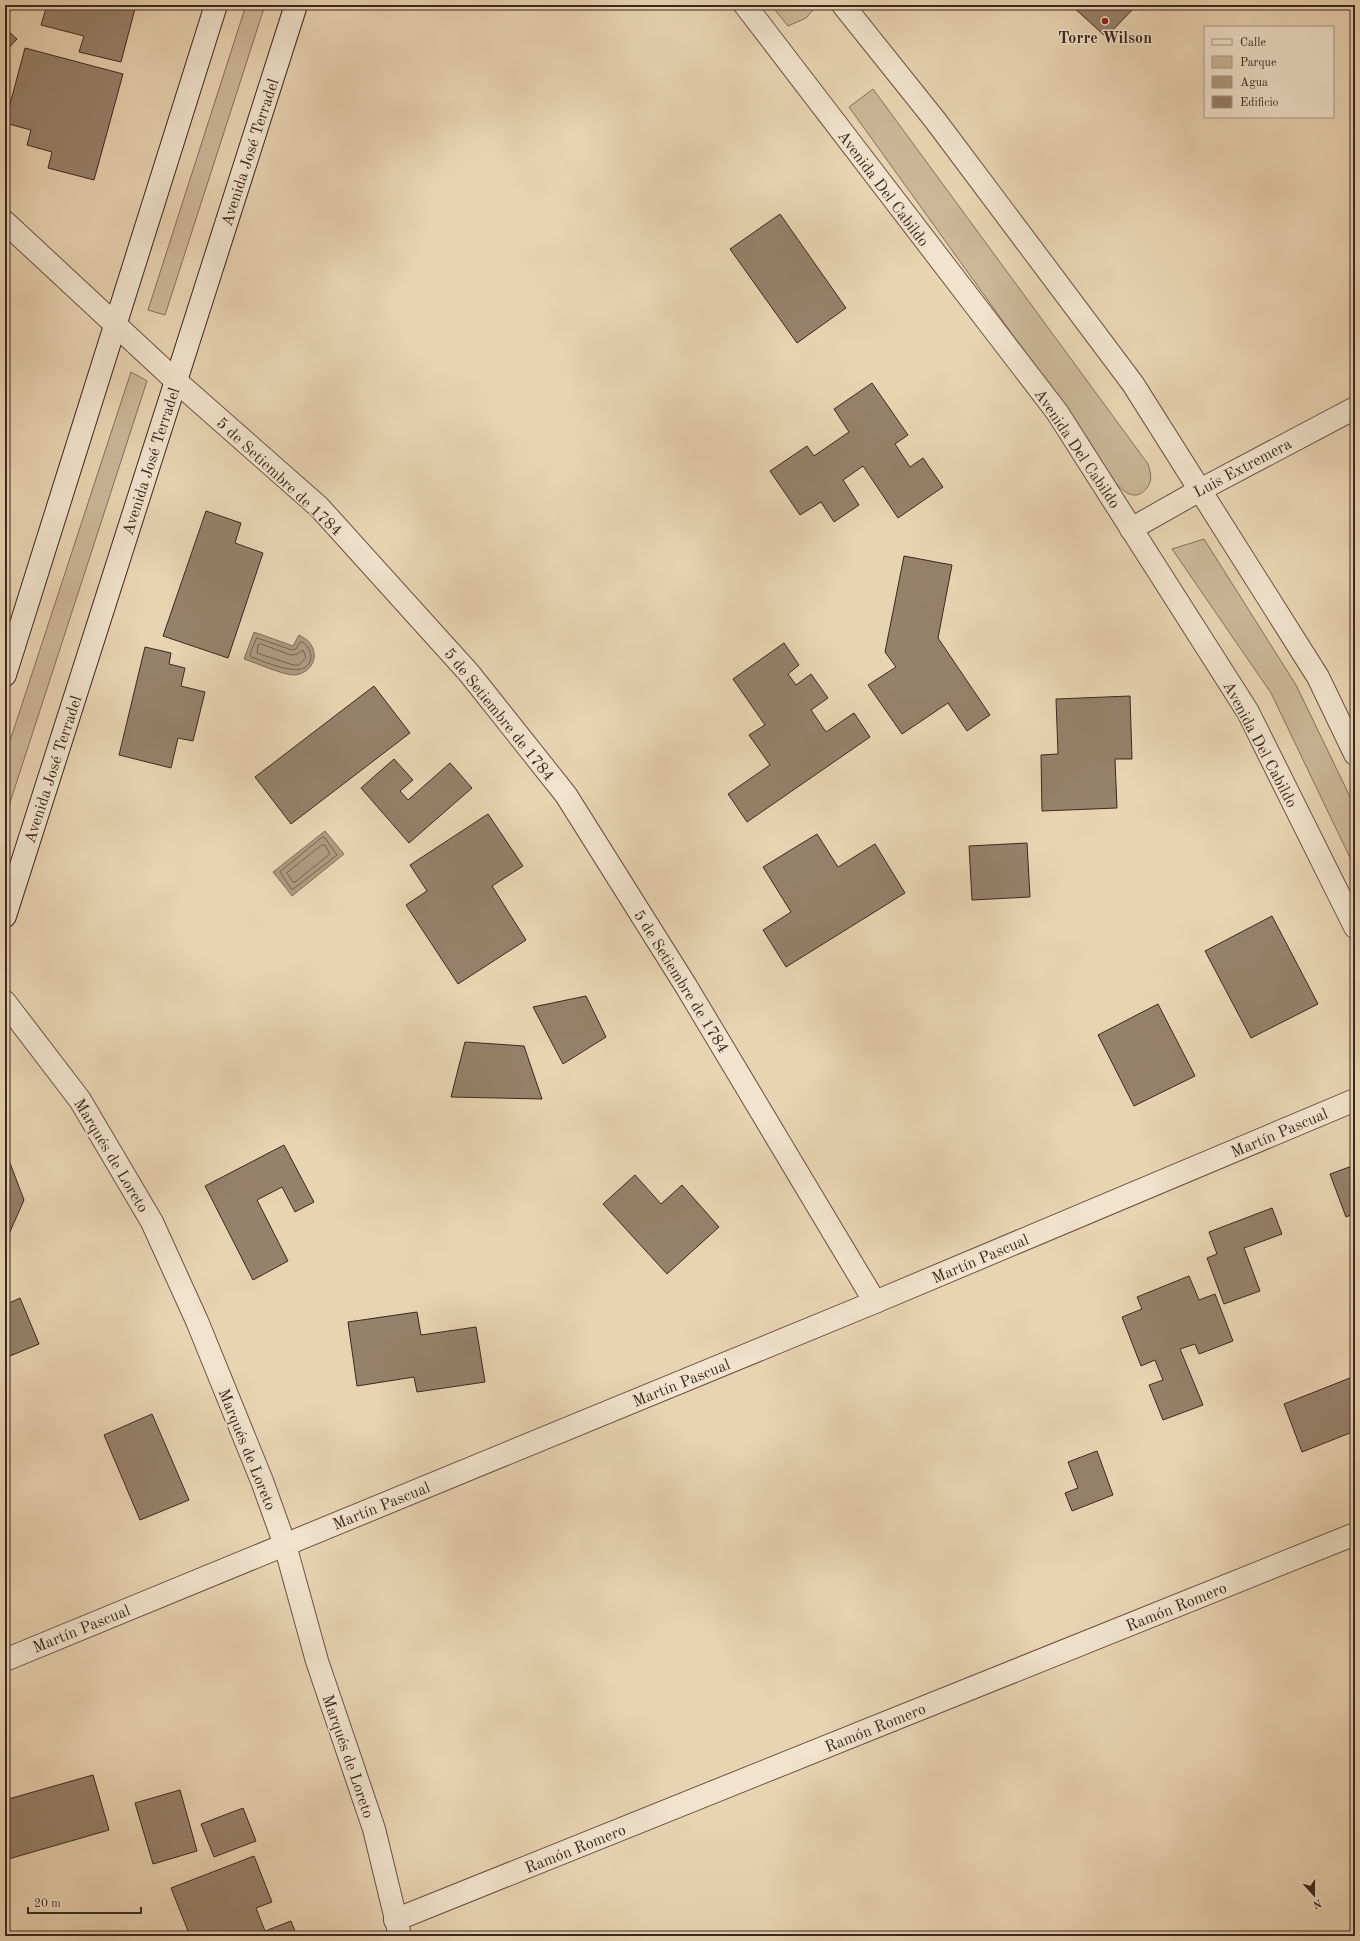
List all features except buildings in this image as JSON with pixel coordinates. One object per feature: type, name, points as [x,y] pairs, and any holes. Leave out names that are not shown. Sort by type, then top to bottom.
[{"type":"street","points":[[5,675],[114,324],[216,5]]},
{"type":"street","name":"Avenida José Terradel","points":[[5,916],[296,5]]},
{"type":"street","name":"Avenida Del Cabildo","points":[[745,5],[1057,412],[1248,712],[1355,927]]},
{"type":"street","points":[[843,5],[935,120],[1133,384],[1318,677],[1355,754]]},
{"type":"street","name":"5 de Setiembre de 1784","points":[[5,222],[176,381],[319,507],[469,673],[566,795],[690,992],[874,1302]]},
{"type":"street","name":"Luis Extremera","points":[[1131,529],[1200,490],[1355,408]]},
{"type":"street","name":"Marqués de Loreto","points":[[5,1002],[80,1100],[152,1222],[200,1328],[262,1481],[285,1544],[317,1661],[374,1829],[398,1928]]},
{"type":"street","name":"Martín Pascual","points":[[5,1660],[874,1302],[1355,1100]]},
{"type":"street","name":"Ramón Romero","points":[[398,1928],[1355,1534]]},
{"type":"green space","points":[[246,5],[265,5],[165,315],[148,310]]},
{"type":"green space","points":[[771,5],[809,5],[813,10],[806,18],[788,26]]},
{"type":"green space","points":[[873,89],[1148,464],[1151,474],[1150,483],[1146,489],[1138,495],[1129,494],[1113,479],[1089,441],[849,107]]},
{"type":"green space","points":[[131,372],[147,381],[5,818],[5,756]]},
{"type":"green space","points":[[1204,539],[1296,685],[1355,807],[1355,868],[1271,693],[1172,549]]},
{"type":"water","points":[[254,632],[293,646],[299,635],[306,639],[312,647],[314,658],[312,663],[305,671],[294,675],[277,671],[244,659]]},
{"type":"water","points":[[325,831],[344,854],[292,896],[273,872]]},
{"type":"place","name":"Torre Wilson","points":[[1105,21]]}]
